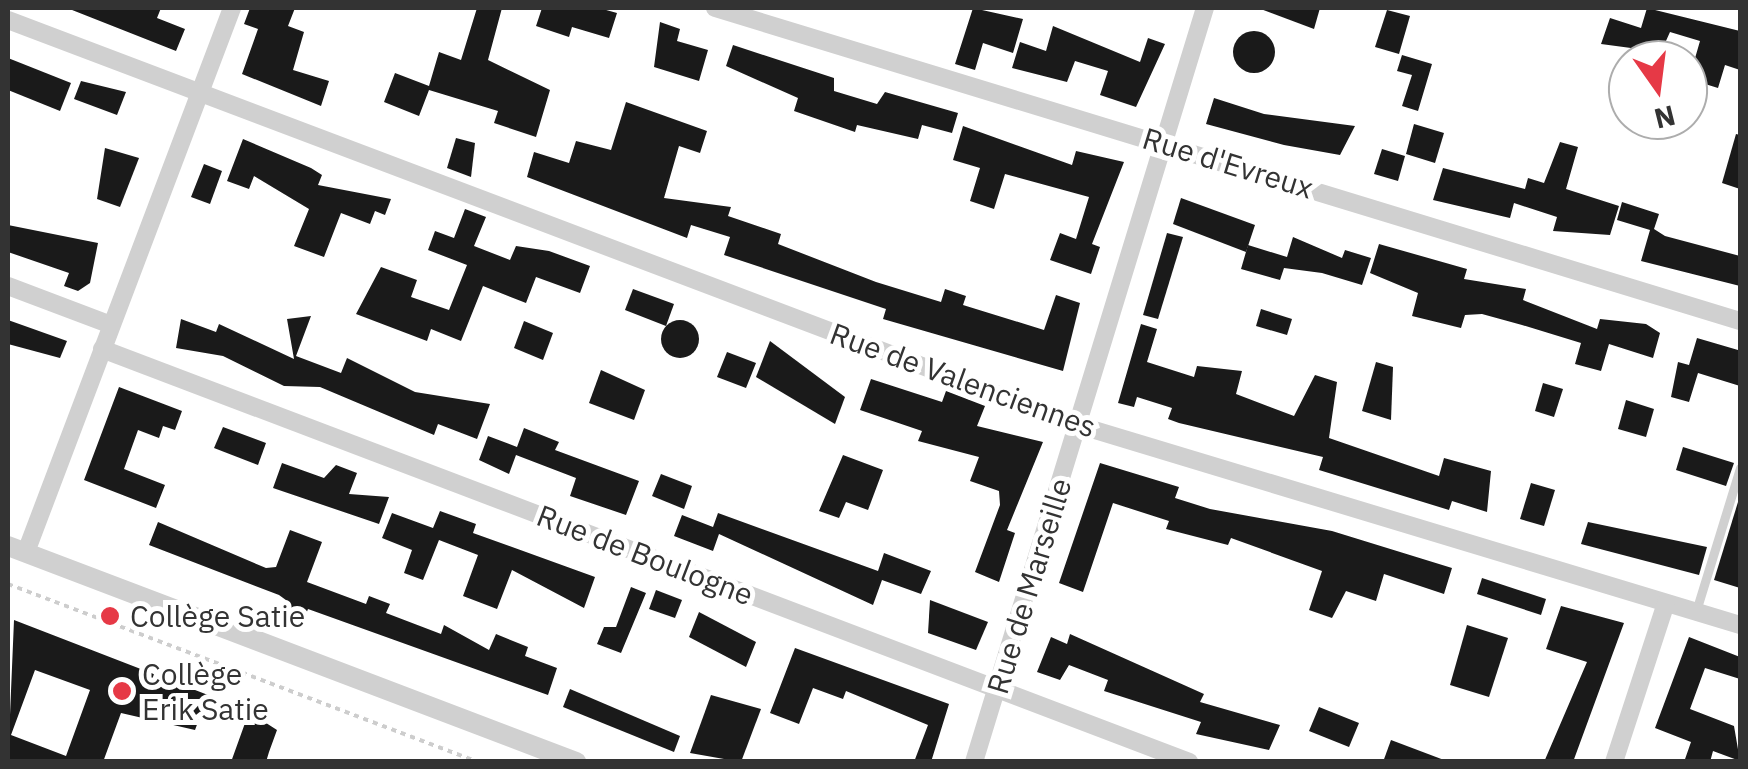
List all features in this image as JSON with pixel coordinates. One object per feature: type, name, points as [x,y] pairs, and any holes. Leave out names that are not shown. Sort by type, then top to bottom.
[{"type":"street","points":[[232,8],[18,557],[576,762]]},
{"type":"street","name":"Rue d'Evreux","points":[[714,8],[1740,321]]},
{"type":"street","name":"Rue de Marseille","points":[[974,762],[1206,8]]},
{"type":"street","name":"Rue de Valenciennes","points":[[8,20],[1078,425],[1740,624]]},
{"type":"street","points":[[8,286],[111,325]]},
{"type":"street","name":"Rue de Boulogne","points":[[102,349],[1189,762]]},
{"type":"street","points":[[1614,762],[1666,603]]},
{"type":"lane","points":[[1696,611],[1740,468]]},
{"type":"path","points":[[14,587],[18,557]]},
{"type":"path","points":[[8,584],[478,762]]},
{"type":"building","points":[[67,8],[161,8],[157,18],[185,29],[176,51]]},
{"type":"building","points":[[250,8],[295,8],[288,26],[304,32],[293,70],[329,81],[321,106],[242,74],[258,29],[244,24]]},
{"type":"building","points":[[477,8],[502,8],[488,60],[550,90],[536,137],[494,123],[498,111],[429,90],[419,116],[384,102],[395,73],[429,86],[439,52],[461,60]]},
{"type":"building","points":[[542,8],[599,8],[617,13],[609,38],[572,27],[569,37],[536,26]]},
{"type":"building","points":[[973,8],[1023,19],[1013,53],[983,43],[975,70],[955,64]]},
{"type":"building","points":[[1258,8],[1320,8],[1314,29]]},
{"type":"building","points":[[1647,8],[1740,31],[1740,70],[1725,65],[1718,88],[1708,85],[1708,40],[1670,32],[1666,40],[1608,40],[1608,45],[1601,44],[1610,18],[1641,28]]},
{"type":"building","points":[[1387,10],[1410,16],[1399,54],[1375,47]]},
{"type":"building","points":[[660,22],[680,29],[677,41],[708,50],[699,81],[654,67]]},
{"type":"building","points":[[1053,26],[1140,62],[1148,38],[1165,44],[1136,107],[1100,95],[1108,71],[1075,61],[1067,82],[1012,68],[1020,42],[1046,51]]},
{"type":"building","points":[[1254,31],[1269,37],[1275,52],[1269,67],[1254,73],[1239,67],[1233,52],[1239,37]]},
{"type":"building","points":[[733,45],[834,78],[834,91],[877,104],[885,92],[958,113],[952,133],[922,125],[918,139],[857,125],[855,132],[794,111],[798,98],[726,66]]},
{"type":"building","points":[[1402,55],[1432,64],[1418,111],[1402,106],[1412,75],[1397,71]]},
{"type":"building","points":[[8,58],[71,83],[60,111],[8,90]]},
{"type":"building","points":[[81,81],[126,92],[117,115],[74,99]]},
{"type":"building","points":[[1214,98],[1264,114],[1355,126],[1340,155],[1284,145],[1206,124]]},
{"type":"building","points":[[626,102],[707,131],[700,153],[679,146],[664,198],[731,207],[728,216],[781,234],[778,244],[941,302],[945,289],[966,296],[963,305],[1044,330],[1056,295],[1080,303],[1063,371],[883,319],[886,309],[724,255],[730,237],[691,225],[687,238],[527,177],[534,152],[569,163],[576,141],[611,150]]},
{"type":"building","points":[[1414,124],[1444,133],[1435,163],[1406,154]]},
{"type":"building","points":[[963,126],[1072,165],[1076,151],[1124,162],[1092,244],[1100,247],[1091,274],[1050,260],[1060,233],[1076,239],[1089,197],[1005,174],[994,209],[970,201],[980,168],[953,160]]},
{"type":"building","points":[[1736,134],[1740,135],[1740,189],[1722,183]]},
{"type":"building","points":[[456,138],[475,143],[471,177],[447,168]]},
{"type":"building","points":[[243,139],[311,168],[322,175],[318,185],[391,199],[385,215],[375,211],[370,224],[341,213],[324,257],[294,246],[309,209],[254,176],[249,189],[227,181]]},
{"type":"building","points":[[1560,142],[1578,147],[1566,189],[1619,206],[1610,235],[1553,231],[1557,217],[1514,203],[1510,218],[1433,200],[1443,168],[1525,189],[1528,178],[1544,183]]},
{"type":"building","points":[[105,148],[139,158],[120,207],[97,199]]},
{"type":"building","points":[[1382,149],[1405,156],[1398,181],[1374,174]]},
{"type":"building","points":[[204,164],[222,171],[210,204],[191,197]]},
{"type":"building","points":[[1181,198],[1255,225],[1246,252],[1173,224]]},
{"type":"building","points":[[1622,202],[1659,214],[1654,229],[1665,236],[1740,256],[1740,286],[1641,261],[1650,230],[1617,220]]},
{"type":"building","points":[[465,209],[486,217],[474,246],[510,260],[516,246],[549,251],[590,266],[580,293],[536,277],[526,303],[483,286],[461,341],[431,329],[427,341],[356,314],[381,267],[417,280],[411,297],[449,310],[467,265],[428,250],[435,231],[454,238]]},
{"type":"building","points":[[8,225],[98,243],[90,283],[78,291],[64,286],[69,273],[8,252]]},
{"type":"building","points":[[1167,233],[1183,237],[1158,319],[1143,315]]},
{"type":"building","points":[[1293,237],[1342,258],[1345,250],[1371,258],[1362,285],[1322,273],[1284,268],[1280,280],[1241,269],[1248,245],[1287,257]]},
{"type":"building","points":[[1379,244],[1467,269],[1464,279],[1526,289],[1523,300],[1597,329],[1600,319],[1646,324],[1660,333],[1653,358],[1609,344],[1601,371],[1575,364],[1581,343],[1522,325],[1482,314],[1465,315],[1461,328],[1412,316],[1418,293],[1370,273]]},
{"type":"building","points":[[633,289],[674,304],[666,326],[625,310]]},
{"type":"building","points":[[1261,309],[1292,319],[1287,335],[1256,326]]},
{"type":"building","points":[[311,316],[296,356],[341,373],[347,358],[415,392],[490,404],[477,439],[438,424],[434,435],[320,387],[284,386],[223,356],[176,348],[181,319],[216,332],[219,324],[294,359],[287,319]]},
{"type":"building","points":[[8,320],[67,341],[60,358],[8,344]]},
{"type":"building","points":[[680,320],[694,325],[699,339],[694,353],[680,358],[666,353],[661,339],[666,325]]},
{"type":"building","points":[[524,321],[553,333],[543,360],[514,348]]},
{"type":"building","points":[[1141,324],[1157,329],[1147,362],[1194,377],[1197,366],[1242,371],[1236,394],[1294,416],[1315,375],[1337,382],[1329,438],[1439,476],[1444,458],[1491,471],[1487,512],[1452,501],[1449,510],[1319,470],[1323,457],[1179,423],[1168,419],[1172,408],[1137,397],[1134,407],[1118,403]]},
{"type":"building","points":[[1697,338],[1738,350],[1740,386],[1698,373],[1689,402],[1671,397],[1678,362],[1689,365]]},
{"type":"building","points":[[770,341],[845,397],[835,424],[756,377]]},
{"type":"building","points":[[727,352],[756,363],[746,388],[717,377]]},
{"type":"building","points":[[1376,362],[1393,367],[1391,420],[1362,411]]},
{"type":"building","points":[[601,370],[645,390],[634,420],[589,403]]},
{"type":"building","points":[[871,379],[942,402],[946,391],[985,406],[977,426],[1043,442],[1007,530],[1015,533],[999,582],[975,572],[1000,505],[999,491],[970,481],[979,457],[918,441],[922,431],[860,410]]},
{"type":"building","points":[[1543,383],[1563,389],[1554,417],[1535,411]]},
{"type":"building","points":[[119,387],[182,411],[175,430],[163,426],[159,438],[138,430],[124,469],[165,485],[156,508],[84,480]]},
{"type":"building","points":[[1626,400],[1654,409],[1646,437],[1618,429]]},
{"type":"building","points":[[223,427],[266,443],[258,465],[214,448]]},
{"type":"building","points":[[524,428],[559,442],[555,450],[639,481],[626,515],[570,496],[576,478],[516,455],[509,474],[479,460],[488,436],[517,447]]},
{"type":"building","points":[[1683,447],[1734,463],[1726,486],[1676,470]]},
{"type":"building","points":[[843,455],[883,470],[868,510],[846,502],[839,518],[819,511]]},
{"type":"building","points":[[282,463],[324,478],[336,465],[357,473],[349,494],[389,497],[379,524],[273,488]]},
{"type":"building","points":[[1100,463],[1179,487],[1175,498],[1210,509],[1332,531],[1452,568],[1444,594],[1384,574],[1376,601],[1346,591],[1332,618],[1309,610],[1322,571],[1231,538],[1228,545],[1166,529],[1169,521],[1113,503],[1083,592],[1059,583]]},
{"type":"building","points":[[661,474],[692,486],[684,509],[652,496]]},
{"type":"building","points":[[1531,483],[1555,490],[1544,526],[1520,519]]},
{"type":"building","points":[[1740,502],[1740,588],[1714,580]]},
{"type":"building","points":[[440,511],[476,524],[473,533],[595,577],[584,608],[512,570],[497,609],[463,596],[478,555],[439,540],[423,580],[404,573],[412,550],[382,538],[392,513],[433,528]]},
{"type":"building","points":[[718,513],[878,571],[884,553],[931,571],[921,594],[882,580],[873,605],[719,534],[713,551],[674,536],[682,515],[713,527]]},
{"type":"building","points":[[158,522],[266,568],[276,567],[290,530],[322,542],[307,582],[366,604],[369,596],[390,604],[386,613],[441,634],[444,625],[489,650],[496,634],[528,647],[525,656],[557,668],[548,695],[308,609],[301,627],[283,621],[290,603],[279,595],[149,545]]},
{"type":"building","points":[[1588,522],[1707,547],[1699,575],[1581,544]]},
{"type":"building","points":[[1482,578],[1546,599],[1541,615],[1477,594]]},
{"type":"building","points":[[631,587],[646,593],[621,653],[597,644],[604,627],[616,627]]},
{"type":"building","points":[[656,590],[682,600],[675,618],[649,609]]},
{"type":"building","points":[[930,600],[988,622],[976,650],[928,633]]},
{"type":"building","points":[[1561,606],[1624,623],[1573,762],[1544,762],[1587,662],[1546,649]]},
{"type":"building","points":[[699,612],[756,642],[746,667],[689,637]]},
{"type":"building","points":[[14,620],[208,695],[195,730],[121,713],[103,762],[8,762]],"holes":[[[35,670],[90,690],[66,756],[11,735]]]},
{"type":"building","points":[[1467,625],[1508,638],[1489,697],[1450,685]]},
{"type":"building","points":[[1070,634],[1204,694],[1200,702],[1280,725],[1269,750],[1196,734],[1201,722],[1104,691],[1108,680],[1069,665],[1060,680],[1037,672],[1051,637],[1067,644]]},
{"type":"building","points":[[1689,637],[1740,657],[1740,679],[1705,668],[1690,709],[1734,726],[1740,761],[1713,751],[1710,762],[1684,762],[1691,742],[1655,728]]},
{"type":"building","points":[[795,648],[949,704],[931,762],[914,762],[928,725],[846,691],[843,699],[813,688],[799,724],[770,713]]},
{"type":"building","points":[[570,689],[680,736],[674,752],[563,707]]},
{"type":"building","points":[[711,695],[761,709],[741,762],[690,753]]},
{"type":"building","points":[[1319,707],[1359,723],[1349,747],[1309,731]]},
{"type":"building","points":[[249,712],[277,730],[266,762],[231,762]]},
{"type":"building","points":[[1391,740],[1444,760],[1444,762],[1383,762]]},
{"type":"place","name":"Collège Satie","points":[[110,616]]},
{"type":"place","name":"Collège Erik Satie","points":[[122,691]]}]
